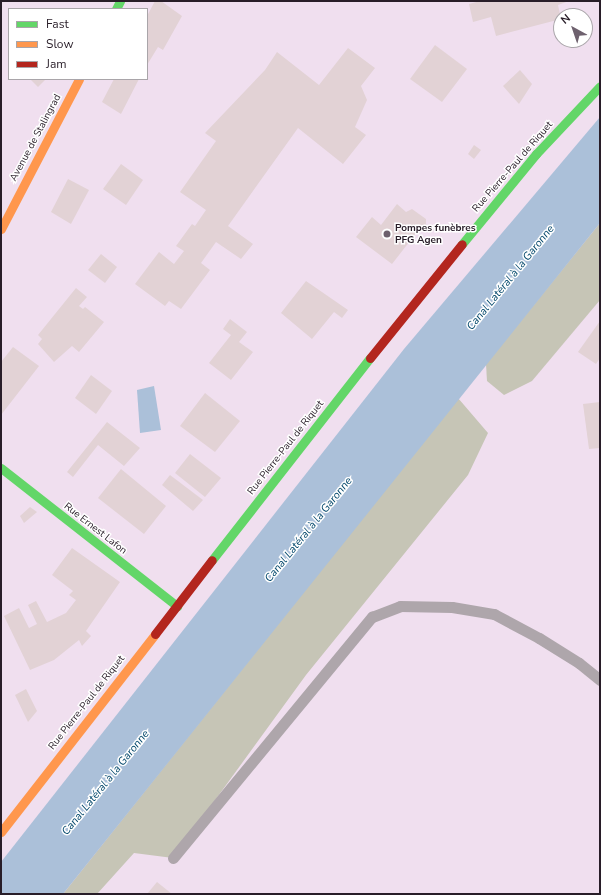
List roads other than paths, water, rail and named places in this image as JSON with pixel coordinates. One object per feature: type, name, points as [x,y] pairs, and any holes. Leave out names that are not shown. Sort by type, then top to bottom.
[{"type":"street","name":"Avenue de Stalingrad","points":[[1,229],[78,80]]},
{"type":"street","name":"Rue Pierre-Paul de Riquet","points":[[1,832],[394,327],[536,154],[600,86]]},
{"type":"street","name":"Rue Ernest Lafon","points":[[1,468],[177,606]]},
{"type":"lane","points":[[173,858],[372,617],[400,606],[452,607],[494,614],[539,638],[579,663],[600,680]]},
{"type":"water","name":"Canal Latéral à la Garonne","points":[[600,117],[600,223],[63,894],[1,894],[1,862],[404,349]]},
{"type":"water","points":[[154,386],[161,430],[140,433],[137,390]]},
{"type":"place","name":"Pompes funèbres PFG Agen","points":[[387,234]]}]
